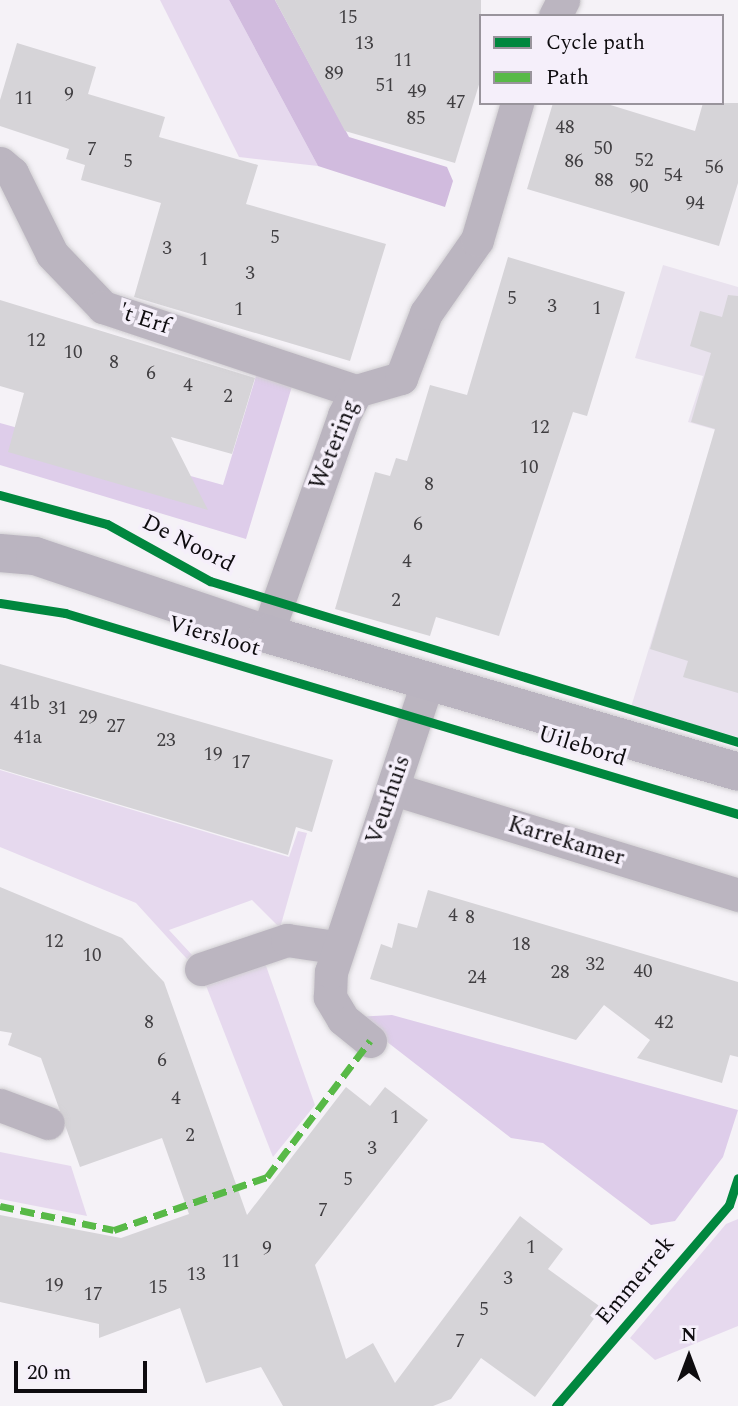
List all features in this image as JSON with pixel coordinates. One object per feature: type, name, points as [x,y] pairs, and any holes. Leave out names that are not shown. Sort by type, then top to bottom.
[{"type":"street","name":"Wetering","points":[[267,634],[356,391],[401,378],[426,313],[477,240],[516,105]]},
{"type":"street","name":"'t Erf","points":[[0,163],[12,173],[52,254],[103,307],[356,391]]},
{"type":"street","name":"Viersloot","points":[[0,553],[35,556],[267,634],[428,680]]},
{"type":"street","name":"Uilebord","points":[[428,680],[738,772]]},
{"type":"street","name":"Veurhuis","points":[[370,1041],[343,1019],[330,997],[335,947],[394,789],[428,680]]},
{"type":"street","name":"Karrekamer","points":[[394,789],[738,895]]},
{"type":"street","points":[[201,969],[287,940],[335,947]]},
{"type":"street","points":[[0,1105],[48,1123]]},
{"type":"shaded area","points":[[160,0],[229,0],[318,166],[239,157]]},
{"type":"shaded area","points":[[229,0],[275,0],[349,137],[447,167],[453,181],[445,207],[318,166]]},
{"type":"shaded area","points":[[663,265],[738,287],[738,737],[631,707],[716,430],[688,422],[703,376],[635,358]]},
{"type":"shaded area","points":[[260,363],[296,373],[246,539],[0,465],[0,423],[223,485]]},
{"type":"shaded area","points":[[0,770],[289,857],[298,831],[307,833],[280,928],[252,900],[169,930],[193,956],[187,959],[136,903],[0,847]]},
{"type":"shaded area","points":[[265,963],[315,1105],[273,1157],[205,983]]},
{"type":"shaded area","points":[[392,1015],[738,1110],[723,1157],[675,1221],[651,1225],[543,1143],[511,1138],[355,1017]]},
{"type":"shaded area","points":[[0,1152],[71,1166],[87,1216],[0,1199]]},
{"type":"shaded area","points":[[738,1219],[738,1326],[655,1360],[630,1338],[726,1224]]},
{"type":"building","points":[[275,0],[481,0],[479,85],[455,163],[345,131]]},
{"type":"building","points":[[17,43],[96,67],[88,94],[165,117],[159,137],[258,165],[246,204],[386,244],[350,361],[134,297],[161,203],[81,180],[85,165],[66,159],[69,149],[0,126],[0,100]]},
{"type":"building","points":[[738,103],[738,183],[719,246],[527,189],[552,105],[610,105],[695,131],[702,105]]},
{"type":"building","points":[[508,257],[625,292],[587,416],[573,412],[499,636],[436,617],[430,636],[335,609],[375,472],[390,476],[396,458],[407,461],[430,385],[467,395]]},
{"type":"building","points":[[728,295],[738,296],[738,693],[683,677],[688,661],[650,649],[715,429],[691,422],[711,353],[690,346],[700,311],[722,317]]},
{"type":"building","points":[[0,300],[255,378],[232,454],[171,437],[208,510],[8,452],[24,393],[0,386]]},
{"type":"building","points":[[0,664],[333,760],[312,832],[296,827],[288,855],[0,769]]},
{"type":"building","points":[[0,887],[122,938],[164,982],[247,1215],[346,1087],[370,1106],[385,1087],[428,1120],[315,1265],[346,1359],[373,1343],[395,1383],[520,1216],[563,1249],[548,1269],[602,1308],[535,1397],[481,1358],[451,1399],[433,1406],[283,1406],[261,1367],[206,1383],[180,1308],[99,1338],[99,1324],[0,1302],[0,1215],[121,1238],[189,1214],[162,1138],[80,1167],[41,1058],[8,1045],[12,1033],[0,1031]]},
{"type":"building","points":[[428,890],[738,982],[738,1057],[730,1055],[722,1083],[637,1058],[650,1040],[604,1005],[576,1040],[370,979],[381,944],[392,948],[398,923],[417,928]]},
{"type":"marked path","points":[[0,1206],[114,1230],[267,1177],[370,1041]]},
{"type":"cycle path","name":"De Noord","points":[[0,495],[107,524],[210,581],[738,742]]},
{"type":"cycle path","points":[[0,603],[65,613],[738,814]]},
{"type":"cycle path","name":"Emmerrek","points":[[556,1406],[729,1205],[738,1178]]}]
